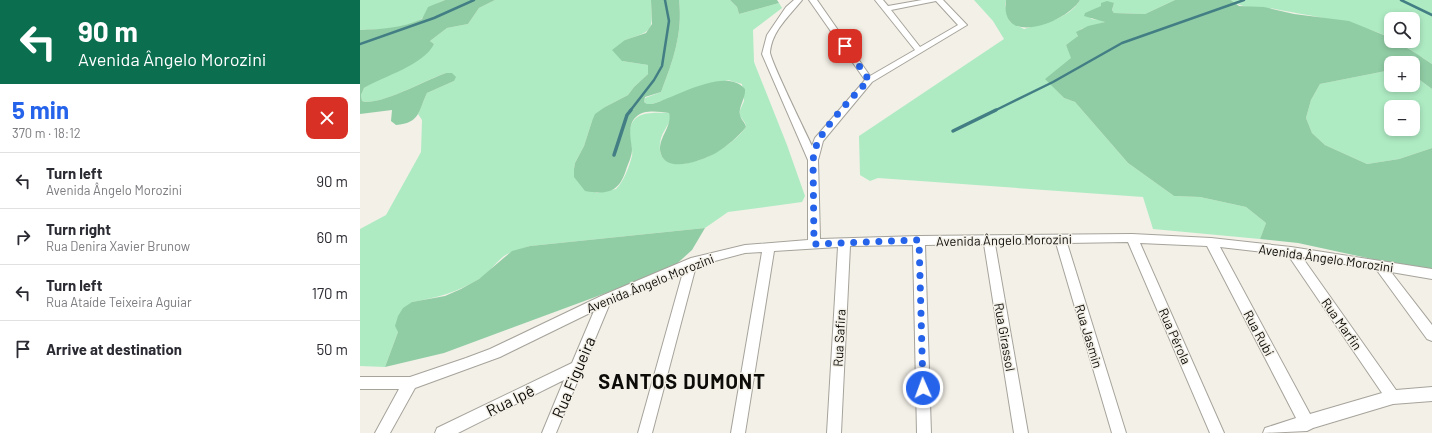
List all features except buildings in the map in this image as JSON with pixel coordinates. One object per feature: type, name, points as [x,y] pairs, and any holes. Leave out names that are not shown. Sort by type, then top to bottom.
[{"type":"street","points":[[798,0],[771,35],[766,54],[813,160]]},
{"type":"street","points":[[813,0],[869,80]]},
{"type":"street","points":[[879,0],[919,50]]},
{"type":"street","points":[[886,9],[933,0]]},
{"type":"street","points":[[814,244],[813,160],[818,140],[869,80],[962,26],[963,24],[939,0]]},
{"type":"street","name":"Avenida Ângelo Morozini","points":[[360,383],[410,383],[495,353],[605,300],[691,263],[735,251],[769,247],[844,242],[919,240],[989,241],[1132,238],[1211,242],[1291,251],[1432,274]]},
{"type":"street","name":"Rua Pérola","points":[[1132,238],[1217,433]]},
{"type":"street","name":"Rua Jasmin","points":[[1060,239],[1119,433]]},
{"type":"street","points":[[919,240],[924,433]]},
{"type":"street","name":"Rua Girassol","points":[[989,241],[1021,433]]},
{"type":"street","name":"Rua Safira","points":[[834,433],[844,242]]},
{"type":"street","name":"Rua Rubi","points":[[1211,242],[1307,424]]},
{"type":"street","points":[[738,433],[769,247]]},
{"type":"street","name":"Rua Marfin","points":[[1291,251],[1393,397]]},
{"type":"street","points":[[645,433],[691,263]]},
{"type":"street","points":[[1380,266],[1432,335]]},
{"type":"street","name":"Rua Figueira","points":[[549,433],[605,300]]},
{"type":"street","name":"Rua Ipê","points":[[442,433],[577,367]]},
{"type":"street","points":[[382,433],[410,383]]},
{"type":"street","points":[[1270,433],[1307,424],[1393,397],[1432,394]]},
{"type":"green space","points":[[360,0],[445,0],[436,4],[427,14],[414,23],[399,27],[360,30]]},
{"type":"green space","points":[[445,0],[495,0],[479,8],[468,24],[447,28],[430,41],[434,44],[422,58],[364,88],[361,95],[362,101],[369,102],[379,100],[403,92],[446,73],[452,73],[456,77],[454,81],[427,93],[420,111],[410,122],[396,125],[391,121],[392,110],[360,114],[360,30],[392,28],[414,22],[422,19],[428,7]]},
{"type":"green space","points":[[495,0],[651,0],[652,18],[650,28],[642,34],[625,40],[622,61],[648,65],[648,74],[628,95],[605,107],[592,121],[584,146],[575,163],[574,169],[596,193],[616,189],[624,178],[632,156],[630,130],[635,118],[640,115],[647,113],[669,113],[671,119],[661,138],[660,150],[663,158],[669,162],[678,164],[697,161],[715,153],[732,142],[746,127],[740,116],[740,110],[744,101],[742,84],[728,80],[652,104],[647,104],[644,102],[645,98],[661,92],[669,69],[676,47],[680,24],[679,0],[730,0],[737,7],[739,14],[779,3],[782,8],[753,30],[754,62],[787,145],[805,196],[802,202],[728,212],[705,228],[530,246],[513,251],[504,256],[486,274],[471,284],[447,294],[412,302],[398,332],[385,367],[360,366],[360,229],[386,215],[421,152],[422,120],[418,114],[427,93],[454,81],[446,73],[403,92],[380,100],[370,102],[362,101],[361,95],[364,88],[434,44],[430,41],[447,28],[468,24],[479,8]]},
{"type":"green space","points":[[651,0],[679,0],[680,24],[673,58],[661,92],[645,97],[644,102],[647,104],[652,104],[700,85],[714,82],[726,81],[737,83],[745,89],[740,112],[746,127],[732,141],[716,153],[694,162],[678,164],[670,163],[665,160],[660,149],[662,138],[669,123],[669,113],[652,112],[639,114],[631,124],[631,155],[620,183],[612,190],[606,192],[585,191],[574,177],[574,169],[575,163],[584,146],[595,114],[628,95],[648,74],[648,65],[622,61],[612,50],[625,40],[646,33],[652,24]]},
{"type":"green space","points":[[730,0],[777,0],[779,3],[739,14],[737,7]]},
{"type":"green space","points":[[974,0],[1006,0],[1005,5],[1010,22],[1024,29],[1063,16],[1080,0],[1175,0],[1145,14],[1114,13],[1112,10],[1114,3],[1097,8],[1091,19],[1105,22],[1081,29],[1076,39],[1066,45],[1072,58],[1069,62],[1046,79],[1064,98],[1075,102],[1128,163],[1174,196],[1200,197],[1246,207],[1266,223],[1260,239],[1153,229],[1143,197],[878,178],[870,181],[860,175],[859,136],[1004,39],[993,21]]},
{"type":"green space","points":[[1006,0],[1080,0],[1073,8],[1049,23],[1036,27],[1023,27],[1013,24],[1007,15]]},
{"type":"green space","points":[[1175,0],[1231,0],[1239,6],[1264,7],[1294,14],[1349,21],[1384,35],[1384,48],[1407,48],[1420,56],[1384,56],[1384,71],[1320,84],[1311,100],[1306,118],[1312,133],[1325,145],[1367,164],[1399,159],[1432,148],[1432,272],[1298,243],[1260,239],[1266,223],[1246,207],[1200,197],[1174,196],[1128,163],[1075,102],[1064,98],[1045,79],[1071,58],[1066,45],[1078,36],[1076,32],[1088,26],[1105,22],[1084,16],[1085,13],[1101,6],[1101,3],[1107,1],[1114,3],[1112,10],[1114,13],[1145,14]]},
{"type":"green space","points":[[1231,0],[1432,0],[1432,64],[1408,48],[1420,48],[1420,12],[1384,12],[1384,35],[1349,23],[1269,8],[1246,6]]},
{"type":"green space","points":[[1420,56],[1432,64],[1432,89],[1420,80]]},
{"type":"green space","points":[[1384,71],[1384,92],[1420,92],[1420,80],[1432,89],[1432,148],[1399,159],[1367,164],[1325,145],[1312,133],[1306,118],[1311,100],[1320,84]]},
{"type":"green space","points":[[705,228],[692,250],[671,269],[444,353],[385,367],[398,332],[395,326],[398,316],[403,308],[412,302],[445,296],[461,289],[479,279],[512,251],[530,246]]},
{"type":"waterway","points":[[360,44],[434,18],[474,0]]},
{"type":"waterway","points":[[630,111],[654,80],[662,66],[669,21],[665,0]]},
{"type":"waterway","points":[[994,111],[1053,82],[1122,43],[1244,0]]},
{"type":"waterway","points":[[1401,0],[1432,15]]},
{"type":"waterway","points":[[614,155],[627,115],[631,110]]},
{"type":"waterway","points":[[953,131],[996,110]]},
{"type":"district","name":"SANTOS DUMONT","points":[[682,381]]},
{"type":"route","points":[[845,46],[869,80],[818,140],[813,160],[814,244],[919,240],[923,388]]}]
